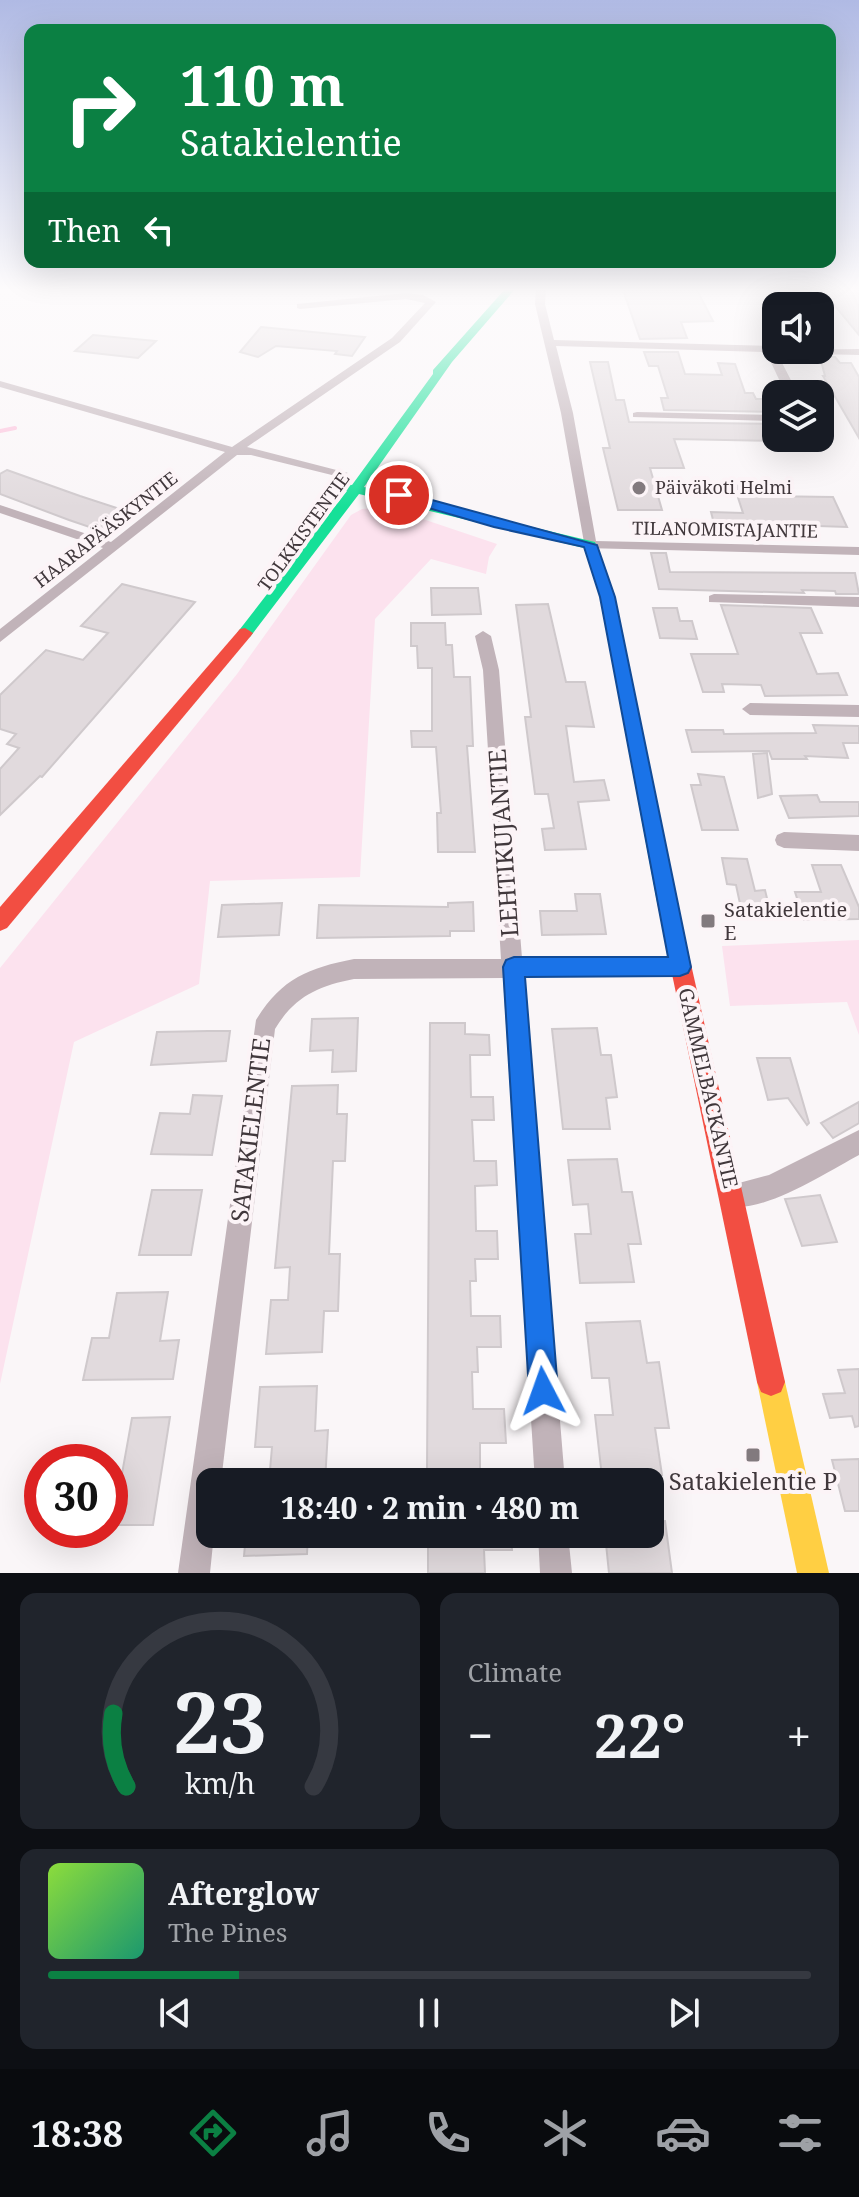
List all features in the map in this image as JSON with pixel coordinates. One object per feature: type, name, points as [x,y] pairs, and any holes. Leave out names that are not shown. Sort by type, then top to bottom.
[{"type":"street","name":"HAARAPÄÄSKYNTIE","points":[[0,637],[234,451],[365,361]]},
{"type":"street","name":"TOLKKISTENTIE","points":[[0,922],[207,677],[248,610],[349,483],[426,396],[448,361]]},
{"type":"street","points":[[0,384],[234,451],[249,460],[590,545],[582,511],[581,482],[555,361]]},
{"type":"street","points":[[637,415],[762,418]]},
{"type":"street","points":[[0,509],[112,547]]},
{"type":"street","name":"TILANOMISTAJANTIE","points":[[590,545],[859,551]]},
{"type":"street","name":"GAMMELBACKANTIE","points":[[590,545],[607,597],[680,967],[733,1196],[813,1573]]},
{"type":"street","points":[[714,599],[859,602]]},
{"type":"street","name":"LEHTIKUJANTIE","points":[[483,636],[491,670],[549,1468]]},
{"type":"street","points":[[750,709],[859,711]]},
{"type":"street","points":[[784,840],[859,843]]},
{"type":"street","name":"SATAKIELENTIE","points":[[194,1573],[264,1027],[276,1005],[296,987],[320,975],[354,969],[680,967]]},
{"type":"street","points":[[733,1196],[772,1187],[859,1142]]},
{"type":"street","points":[[554,1548],[556,1573]]},
{"type":"shaded area","points":[[362,509],[399,511],[497,544],[489,557],[486,574],[431,559],[375,619],[360,877],[210,881],[199,984],[74,1042],[0,1384],[0,968],[237,674],[351,515]]},
{"type":"shaded area","points":[[859,940],[859,1035],[847,1002],[730,1006],[722,946]]},
{"type":"building","points":[[647,361],[681,361],[685,374],[722,375],[718,363],[735,364],[745,393],[753,393],[756,399],[762,399],[762,412],[664,410],[661,398],[668,398],[658,366],[649,366]]},
{"type":"building","points":[[590,362],[608,362],[616,400],[624,400],[629,422],[762,424],[762,441],[674,439],[684,468],[650,468],[662,510],[618,510],[603,448],[610,448]]},
{"type":"building","points":[[851,363],[859,377],[859,438],[834,395],[834,380],[825,380],[822,364]]},
{"type":"building","points":[[7,470],[129,512],[104,532],[69,520],[0,494],[0,474]]},
{"type":"building","points":[[733,482],[748,483],[753,496],[833,497],[847,527],[787,525],[790,533],[716,531],[711,512],[743,513]]},
{"type":"building","points":[[651,553],[666,553],[670,572],[855,573],[859,594],[802,590],[804,593],[659,589]]},
{"type":"building","points":[[122,584],[195,602],[42,777],[0,815],[0,769],[19,748],[7,744],[16,734],[0,729],[0,695],[46,650],[83,660],[108,633],[81,626]]},
{"type":"building","points":[[431,588],[478,588],[481,614],[432,615]]},
{"type":"building","points":[[548,604],[566,682],[585,682],[594,727],[566,726],[574,782],[604,780],[609,800],[578,802],[586,849],[545,850],[542,829],[554,828],[548,794],[535,794],[525,717],[531,717],[516,605]]},
{"type":"building","points":[[721,605],[811,608],[822,633],[800,633],[817,674],[838,673],[847,695],[765,696],[761,685],[722,684],[724,692],[703,692],[691,654],[738,654]]},
{"type":"building","points":[[653,608],[677,608],[680,621],[692,621],[697,639],[660,638]]},
{"type":"building","points":[[411,623],[445,623],[446,645],[452,645],[454,677],[470,677],[473,746],[467,746],[475,852],[438,852],[437,813],[441,813],[436,747],[412,747],[411,731],[432,731],[432,668],[418,668],[417,646],[411,646]]},
{"type":"building","points":[[813,725],[859,726],[859,743],[843,743],[848,758],[805,756],[807,759],[772,759],[769,751],[692,752],[686,730],[723,730],[724,734],[816,733]]},
{"type":"building","points":[[767,753],[772,794],[758,798],[753,754]]},
{"type":"building","points":[[698,774],[724,777],[738,830],[702,830],[691,785],[701,785]]},
{"type":"building","points":[[817,795],[820,802],[859,802],[859,816],[789,818],[780,796]]},
{"type":"building","points":[[722,858],[747,859],[755,891],[765,890],[771,915],[742,913],[736,885],[727,884]]},
{"type":"building","points":[[812,865],[841,865],[859,907],[859,919],[804,920],[795,892],[821,892]]},
{"type":"building","points":[[575,894],[600,894],[606,934],[542,935],[540,911],[577,911]]},
{"type":"building","points":[[473,902],[474,931],[450,931],[450,936],[317,938],[319,905],[448,907],[448,903]]},
{"type":"building","points":[[282,903],[279,935],[218,937],[222,905]]},
{"type":"building","points":[[358,1018],[356,1071],[332,1072],[333,1050],[310,1051],[312,1019]]},
{"type":"building","points":[[430,1023],[465,1023],[465,1034],[489,1035],[490,1055],[470,1055],[471,1097],[493,1097],[494,1120],[472,1120],[474,1161],[496,1161],[497,1185],[475,1186],[476,1231],[497,1231],[498,1259],[475,1259],[476,1281],[470,1281],[471,1316],[500,1316],[501,1347],[477,1347],[478,1372],[472,1372],[473,1409],[504,1409],[506,1443],[480,1443],[480,1468],[427,1468]]},
{"type":"building","points":[[597,1028],[601,1055],[611,1055],[617,1097],[606,1098],[610,1129],[563,1129],[552,1029]]},
{"type":"building","points":[[230,1031],[226,1061],[151,1065],[157,1032]]},
{"type":"building","points":[[757,1058],[790,1058],[809,1123],[807,1125],[788,1098],[768,1100]]},
{"type":"building","points":[[338,1085],[337,1114],[347,1114],[345,1161],[333,1161],[329,1254],[340,1254],[338,1311],[324,1311],[322,1352],[266,1354],[271,1300],[288,1300],[290,1267],[275,1268],[292,1086]]},
{"type":"building","points":[[193,1095],[222,1096],[212,1155],[151,1154],[160,1113],[190,1114]]},
{"type":"building","points":[[859,1102],[859,1123],[833,1138],[821,1123]]},
{"type":"building","points":[[617,1159],[622,1192],[632,1192],[641,1244],[628,1244],[634,1282],[580,1283],[575,1234],[591,1234],[588,1204],[573,1205],[568,1160]]},
{"type":"building","points":[[152,1190],[202,1190],[191,1255],[139,1255]]},
{"type":"building","points":[[820,1195],[837,1242],[802,1246],[785,1199]]},
{"type":"building","points":[[168,1292],[160,1341],[179,1340],[173,1379],[83,1380],[92,1338],[109,1338],[117,1293]]},
{"type":"building","points":[[640,1321],[647,1363],[659,1362],[669,1428],[655,1428],[661,1468],[601,1468],[595,1415],[613,1415],[609,1378],[592,1378],[586,1323]]},
{"type":"building","points":[[859,1369],[859,1426],[855,1427],[852,1416],[830,1418],[823,1394],[845,1393],[838,1370]]},
{"type":"building","points":[[317,1386],[315,1431],[328,1430],[326,1468],[270,1468],[272,1447],[255,1447],[260,1387]]},
{"type":"building","points":[[170,1417],[153,1525],[128,1525],[127,1444],[132,1418]]},
{"type":"building","points":[[859,1459],[859,1511],[845,1511],[832,1460]]},
{"type":"building","points":[[664,1521],[672,1573],[609,1573],[606,1548],[664,1548]]},
{"type":"building","points":[[245,1548],[307,1548],[307,1554],[244,1556]]},
{"type":"building","points":[[428,1548],[512,1548],[484,1550],[485,1573],[428,1573]]},
{"type":"waterway","points":[[0,431],[15,428]]},
{"type":"traffic: fast","points":[[437,372],[446,361]]},
{"type":"traffic: fast","points":[[245,633],[395,438],[447,362]]},
{"type":"traffic: fast","points":[[337,485],[590,545],[607,597],[667,902]]},
{"type":"traffic: slow","points":[[771,1382],[813,1573]]},
{"type":"traffic: jam","points":[[0,922],[245,633]]},
{"type":"traffic: jam","points":[[667,902],[771,1382]]},
{"type":"place","name":"Päiväkoti Helmi","points":[[639,488]]},
{"type":"place","name":"Satakielentie E","points":[[708,921]]},
{"type":"place","name":"Satakielentie P","points":[[753,1455]]},
{"type":"route","points":[[399,495],[414,502],[590,545],[607,597],[680,967],[514,967],[543,1391]]}]
